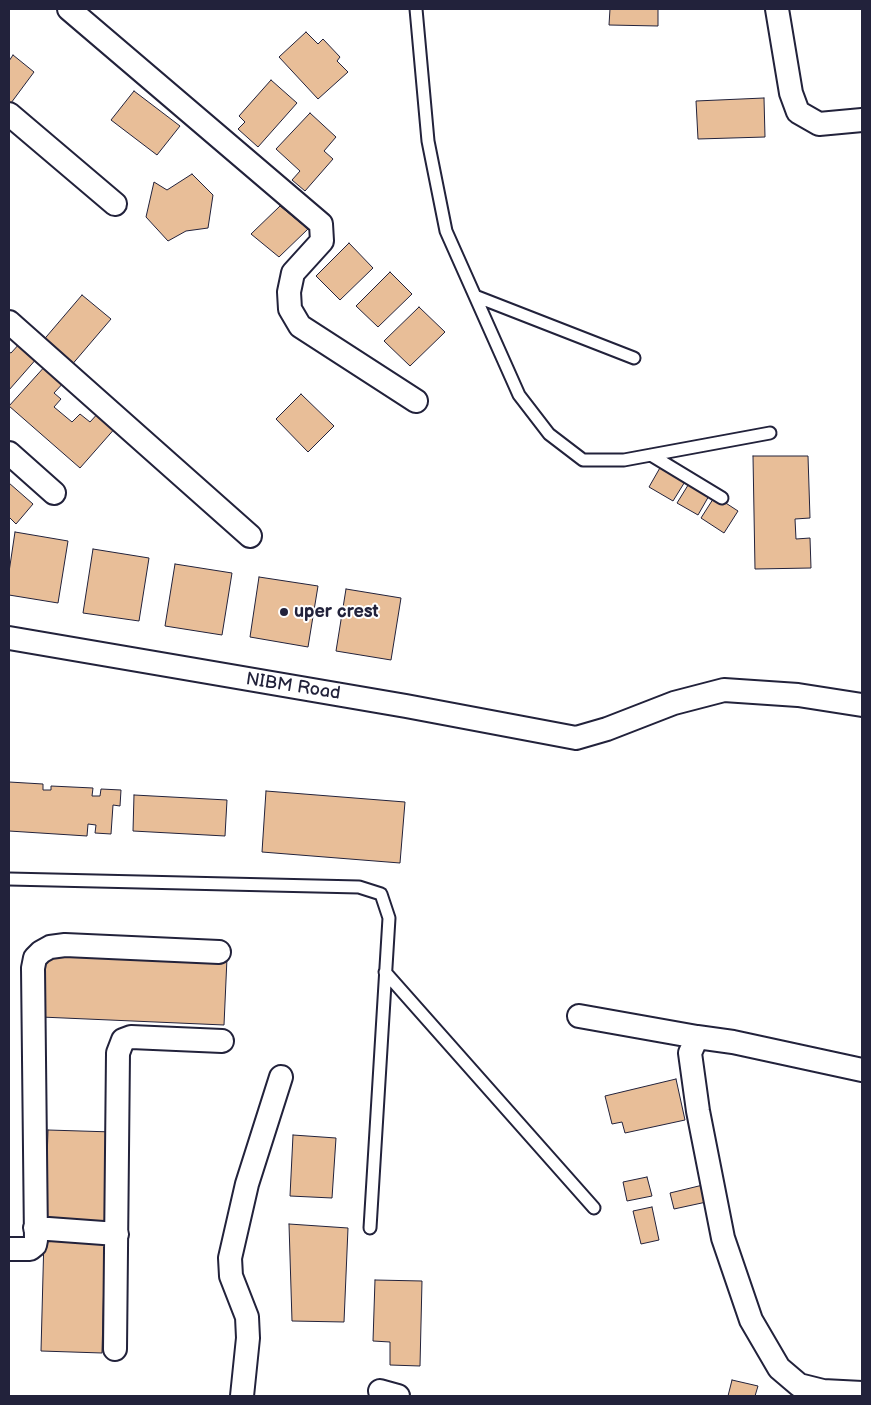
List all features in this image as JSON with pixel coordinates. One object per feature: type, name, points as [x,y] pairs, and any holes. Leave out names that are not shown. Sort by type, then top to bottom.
[{"type":"street","points":[[69,9],[321,224],[322,241],[293,273],[288,292],[290,309],[300,326],[416,401]]},
{"type":"street","points":[[776,9],[791,93],[798,112],[819,124],[862,120]]},
{"type":"street","points":[[9,114],[115,204]]},
{"type":"street","points":[[9,322],[250,536]]},
{"type":"street","points":[[9,453],[54,493]]},
{"type":"street","name":"NIBM Road","points":[[9,638],[406,706],[576,738],[607,729],[674,703],[724,690],[798,695],[862,705]]},
{"type":"street","points":[[9,1249],[30,1249],[35,1245],[33,968],[35,958],[50,947],[65,945],[219,952]]},
{"type":"street","points":[[579,1016],[733,1042],[862,1070]]},
{"type":"street","points":[[115,1349],[118,1054],[123,1040],[131,1037],[222,1041]]},
{"type":"street","points":[[697,1037],[690,1053],[698,1111],[723,1238],[751,1320],[779,1368],[799,1385],[823,1391],[862,1393]]},
{"type":"street","points":[[242,1396],[248,1338],[247,1317],[231,1276],[230,1258],[247,1184],[281,1077]]},
{"type":"street","points":[[35,1228],[117,1234]]},
{"type":"lane","points":[[416,9],[428,141],[446,231],[519,395],[549,434],[583,460],[624,460],[770,433]]},
{"type":"lane","points":[[475,296],[634,358]]},
{"type":"lane","points":[[651,455],[722,498]]},
{"type":"lane","points":[[9,879],[359,887],[382,894],[389,918],[370,1228]]},
{"type":"lane","points":[[385,972],[594,1208]]},
{"type":"building","points":[[610,9],[658,9],[658,26],[609,25]]},
{"type":"building","points":[[306,32],[318,44],[323,39],[340,57],[337,61],[348,72],[318,99],[279,57]]},
{"type":"building","points":[[13,55],[34,72],[11,103],[9,101],[9,61]]},
{"type":"building","points":[[271,80],[297,103],[258,147],[238,129],[245,122],[239,116]]},
{"type":"building","points":[[134,91],[180,126],[157,155],[111,120]]},
{"type":"building","points":[[764,98],[765,137],[698,139],[696,101]]},
{"type":"building","points":[[310,113],[336,137],[324,151],[333,159],[305,191],[292,180],[300,171],[276,149]]},
{"type":"building","points":[[192,174],[213,195],[208,228],[186,231],[168,241],[146,217],[154,182],[167,190]]},
{"type":"building","points":[[280,206],[308,229],[279,257],[251,234]]},
{"type":"building","points":[[349,243],[373,268],[340,300],[316,276]]},
{"type":"building","points":[[390,272],[412,294],[378,327],[356,306]]},
{"type":"building","points":[[82,295],[111,319],[70,367],[41,343]]},
{"type":"building","points":[[419,307],[445,332],[410,366],[384,341]]},
{"type":"building","points":[[21,342],[38,357],[9,390],[9,352],[11,353]]},
{"type":"building","points":[[47,364],[66,380],[54,393],[61,399],[54,407],[72,422],[80,414],[90,422],[100,411],[117,426],[80,468],[9,406]]},
{"type":"building","points":[[301,394],[334,426],[308,452],[276,419]]},
{"type":"building","points":[[753,456],[808,456],[810,518],[795,519],[796,539],[810,538],[811,568],[755,569]]},
{"type":"building","points":[[661,466],[686,480],[673,501],[649,487]]},
{"type":"building","points":[[690,482],[710,494],[698,515],[677,503]]},
{"type":"building","points":[[9,483],[33,504],[16,524],[9,517]]},
{"type":"building","points":[[715,496],[738,511],[724,533],[701,518]]},
{"type":"building","points":[[15,532],[68,541],[58,603],[9,595],[9,572]]},
{"type":"building","points":[[93,549],[149,558],[139,621],[83,613]]},
{"type":"building","points":[[175,564],[232,573],[222,635],[165,626]]},
{"type":"building","name":"uper crest","points":[[259,577],[318,586],[308,647],[250,637]]},
{"type":"building","points":[[346,589],[401,598],[391,660],[336,651]]},
{"type":"building","points":[[9,782],[43,784],[43,790],[51,790],[51,786],[93,788],[92,796],[100,796],[101,789],[121,790],[120,806],[113,805],[111,834],[95,833],[96,825],[88,824],[87,836],[9,831]]},
{"type":"building","points":[[266,791],[405,802],[400,863],[262,852]]},
{"type":"building","points":[[134,795],[227,800],[225,836],[133,831]]},
{"type":"building","points":[[44,950],[227,958],[224,1025],[41,1017]]},
{"type":"building","points":[[676,1079],[685,1120],[625,1133],[622,1122],[612,1124],[605,1096]]},
{"type":"building","points":[[48,1130],[113,1132],[110,1223],[45,1221]]},
{"type":"building","points":[[293,1135],[336,1138],[332,1198],[290,1196]]},
{"type":"building","points":[[647,1177],[652,1196],[627,1201],[623,1182]]},
{"type":"building","points":[[707,1184],[711,1201],[674,1209],[670,1193]]},
{"type":"building","points":[[652,1207],[659,1240],[641,1244],[633,1211]]},
{"type":"building","points":[[289,1224],[348,1228],[344,1322],[292,1321]]},
{"type":"building","points":[[44,1237],[105,1239],[102,1353],[41,1351]]},
{"type":"building","points":[[375,1280],[422,1281],[420,1366],[390,1365],[390,1342],[373,1341]]},
{"type":"building","points":[[732,1380],[758,1386],[755,1396],[728,1396]]},
{"type":"place","name":"uper crest","points":[[284,612]]}]
